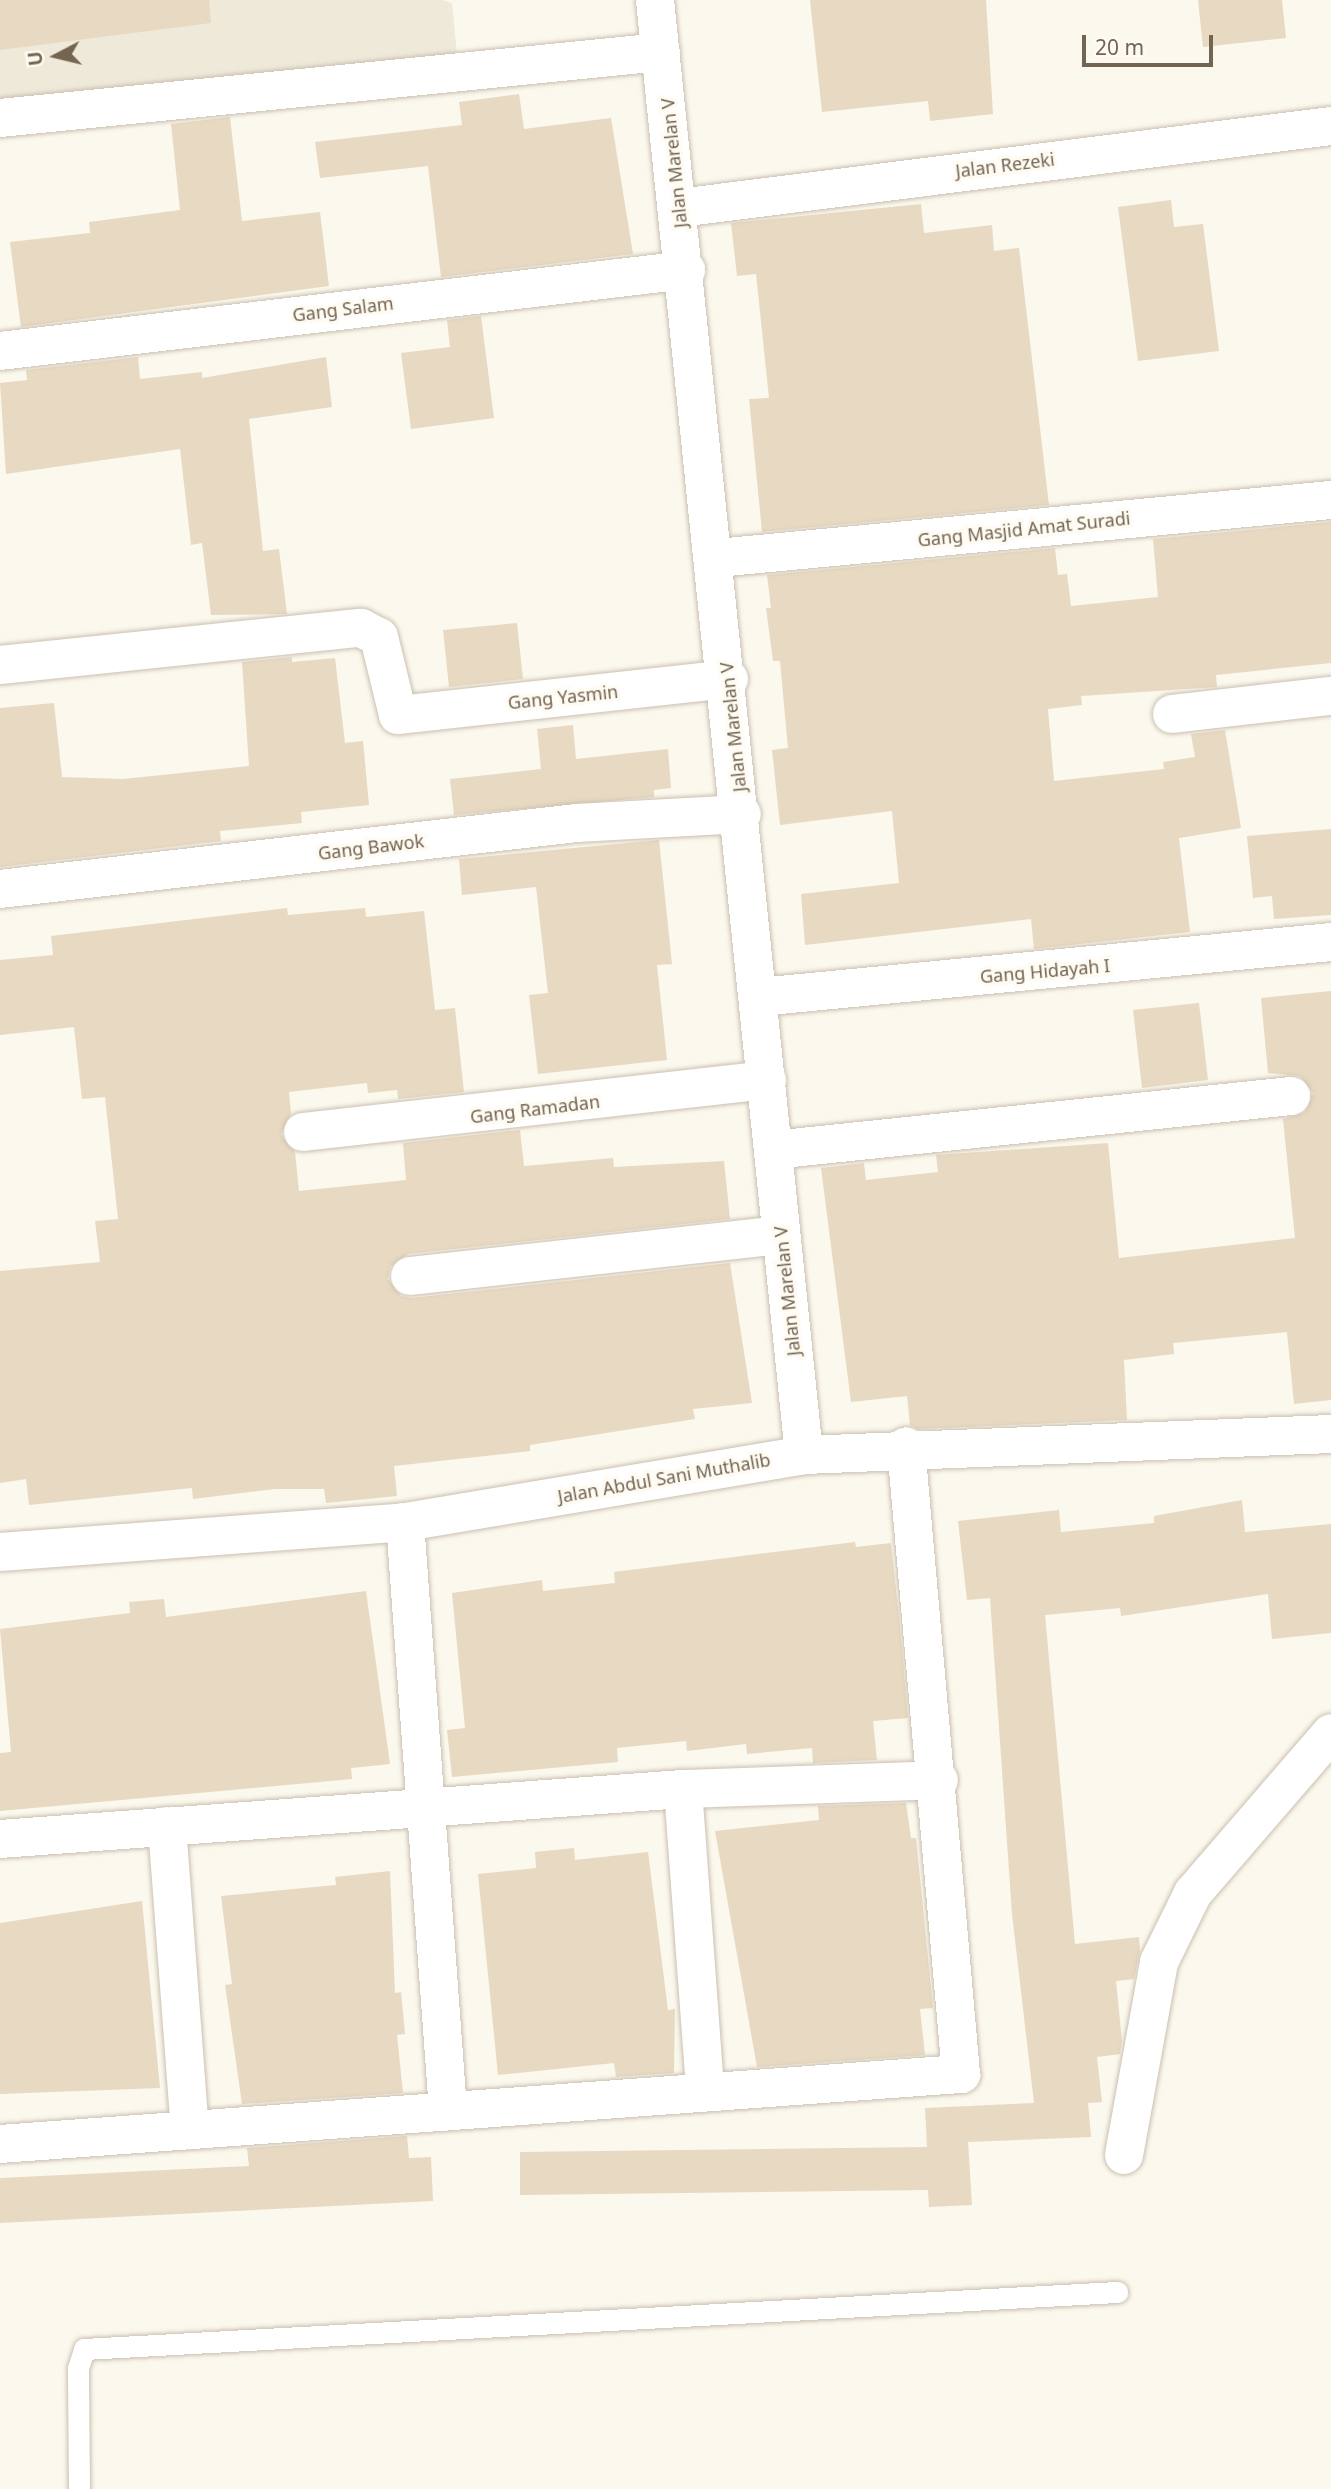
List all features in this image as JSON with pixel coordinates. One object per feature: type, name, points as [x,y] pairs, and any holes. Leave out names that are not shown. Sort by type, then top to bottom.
[{"type":"street","points":[[0,92],[658,26]]},
{"type":"street","points":[[0,118],[658,26]]},
{"type":"street","name":"Jalan Marelan V","points":[[658,26],[717,558],[804,1455]]},
{"type":"street","name":"Jalan Rezeki","points":[[679,208],[1331,126]]},
{"type":"street","name":"Gang Salam","points":[[0,351],[686,270]]},
{"type":"street","name":"Gang Masjid Amat Suradi","points":[[717,558],[1331,500]]},
{"type":"street","name":"Gang Yasmin","points":[[0,665],[361,628],[379,637],[398,715],[729,680]]},
{"type":"street","points":[[1172,713],[1331,696]]},
{"type":"street","name":"Gang Bawok","points":[[0,889],[577,823],[742,814]]},
{"type":"street","name":"Gang Hidayah I","points":[[759,998],[1331,942]]},
{"type":"street","name":"Gang Ramadan","points":[[303,1132],[767,1080]]},
{"type":"street","points":[[773,1150],[1291,1096]]},
{"type":"street","points":[[411,1276],[781,1235]]},
{"type":"street","name":"Jalan Abdul Sani Muthalib","points":[[0,1552],[405,1522],[804,1455],[906,1446],[1331,1434]]},
{"type":"street","points":[[0,2144],[961,2074],[939,1780],[906,1446]]},
{"type":"street","points":[[405,1522],[447,2111]]},
{"type":"street","points":[[1124,2155],[1165,1951],[1194,1893],[1331,1733]]},
{"type":"street","points":[[0,1839],[683,1789],[939,1780]]},
{"type":"street","points":[[683,1789],[705,2092]]},
{"type":"street","points":[[167,1826],[190,2130]]},
{"type":"lane","points":[[79,2489],[78,2368],[84,2349],[1117,2292]]},
{"type":"shaded area","points":[[0,0],[442,0],[452,3],[458,65],[0,111]]},
{"type":"building","points":[[0,0],[209,0],[211,23],[0,50]]},
{"type":"building","points":[[810,0],[986,0],[993,114],[930,121],[928,101],[822,112]]},
{"type":"building","points":[[1198,0],[1282,0],[1286,38],[1203,47]]},
{"type":"building","points":[[519,94],[524,129],[611,118],[633,254],[441,277],[428,166],[320,178],[315,142],[462,125],[459,102]]},
{"type":"building","points":[[230,117],[242,221],[320,212],[329,286],[21,327],[10,242],[90,233],[89,222],[180,210],[171,124]]},
{"type":"building","points":[[1171,200],[1174,227],[1203,224],[1219,351],[1138,361],[1118,207]]},
{"type":"building","points":[[921,204],[924,233],[992,225],[994,251],[1019,248],[1049,505],[762,532],[749,399],[769,398],[756,274],[737,276],[731,223]]},
{"type":"building","points":[[481,316],[494,418],[411,429],[401,353],[450,347],[447,320]]},
{"type":"building","points":[[138,357],[140,379],[202,372],[202,378],[326,357],[332,407],[249,419],[263,551],[279,549],[287,614],[211,615],[202,543],[191,545],[180,449],[6,474],[0,383],[27,380],[26,370]]},
{"type":"building","points":[[1331,522],[1331,663],[1216,675],[1217,687],[1081,696],[1082,705],[1048,709],[1054,781],[1164,769],[1163,762],[1195,757],[1191,734],[1225,730],[1241,828],[1179,838],[1190,932],[1034,949],[1031,919],[805,945],[801,894],[899,883],[892,811],[780,825],[772,750],[788,748],[780,661],[773,661],[766,608],[771,608],[767,575],[1055,548],[1058,575],[1067,574],[1071,606],[1158,597],[1153,539]]},
{"type":"building","points":[[517,623],[523,679],[449,687],[443,630]]},
{"type":"building","points":[[292,657],[292,662],[335,658],[345,743],[363,741],[369,805],[301,812],[302,823],[220,831],[221,841],[0,867],[0,708],[54,703],[62,777],[123,779],[249,766],[242,662]]},
{"type":"building","points":[[573,725],[576,759],[668,749],[671,788],[654,790],[654,797],[454,815],[450,779],[541,769],[537,729]]},
{"type":"building","points":[[1331,829],[1331,915],[1274,919],[1272,896],[1253,898],[1247,836]]},
{"type":"building","points":[[659,840],[672,964],[657,965],[667,1060],[538,1074],[529,995],[548,993],[536,887],[462,895],[459,859]]},
{"type":"building","points":[[287,908],[288,915],[365,908],[366,917],[424,911],[435,1010],[455,1008],[464,1092],[398,1099],[397,1090],[368,1093],[367,1083],[289,1092],[291,1114],[281,1134],[295,1152],[299,1191],[406,1180],[403,1143],[520,1130],[524,1166],[613,1158],[614,1167],[724,1161],[730,1219],[408,1254],[390,1267],[388,1279],[401,1296],[412,1298],[730,1263],[752,1403],[693,1409],[695,1419],[530,1445],[530,1451],[394,1466],[397,1496],[326,1503],[324,1489],[275,1489],[193,1499],[192,1488],[29,1505],[26,1479],[0,1483],[0,1271],[100,1262],[95,1221],[118,1219],[105,1097],[82,1099],[74,1027],[0,1035],[0,960],[53,955],[51,936]]},
{"type":"building","points":[[1331,991],[1331,1400],[1294,1404],[1287,1332],[1173,1343],[1174,1354],[1124,1360],[1127,1420],[918,1429],[910,1425],[907,1396],[851,1402],[821,1168],[864,1163],[866,1180],[938,1172],[936,1155],[1108,1143],[1119,1258],[1295,1238],[1283,1119],[1304,1113],[1313,1093],[1300,1076],[1268,1073],[1261,998]]},
{"type":"building","points":[[1199,1003],[1208,1080],[1142,1088],[1133,1010]]},
{"type":"building","points":[[1242,1500],[1245,1532],[1331,1524],[1331,1633],[1272,1639],[1268,1594],[1121,1616],[1120,1608],[1045,1615],[1075,1944],[1139,1937],[1140,1951],[1134,1979],[1116,1981],[1122,2041],[1120,2054],[1097,2057],[1102,2102],[1088,2103],[1091,2137],[968,2142],[972,2205],[929,2207],[928,2190],[520,2195],[520,2152],[927,2147],[925,2108],[1034,2103],[1012,1914],[990,1598],[967,1600],[958,1521],[1059,1510],[1061,1532],[1154,1523],[1154,1516]]},
{"type":"building","points":[[855,1542],[856,1547],[891,1543],[900,1626],[908,1718],[873,1721],[877,1760],[813,1763],[812,1748],[747,1754],[746,1744],[687,1751],[686,1741],[617,1748],[618,1762],[452,1777],[447,1730],[465,1728],[452,1593],[542,1580],[543,1591],[615,1583],[614,1572]]},
{"type":"building","points":[[366,1591],[390,1764],[351,1768],[352,1779],[0,1811],[0,1753],[11,1752],[0,1629],[130,1613],[129,1602],[164,1599],[166,1617]]},
{"type":"building","points":[[906,1803],[911,1838],[916,1838],[933,2008],[920,2009],[925,2055],[757,2067],[715,1831],[819,1820],[818,1806]]},
{"type":"building","points":[[574,1848],[575,1860],[648,1852],[668,2010],[675,2009],[674,2073],[616,2077],[614,2063],[498,2075],[478,1874],[536,1868],[535,1852]]},
{"type":"building","points":[[390,1871],[395,1993],[401,1992],[405,2034],[397,2035],[403,2093],[242,2104],[225,1985],[232,1984],[221,1896],[336,1885],[335,1877]]},
{"type":"building","points":[[142,1901],[160,2088],[0,2094],[0,1923]]},
{"type":"building","points":[[407,2136],[409,2158],[431,2157],[433,2201],[0,2223],[0,2178],[249,2166],[247,2148]]}]
